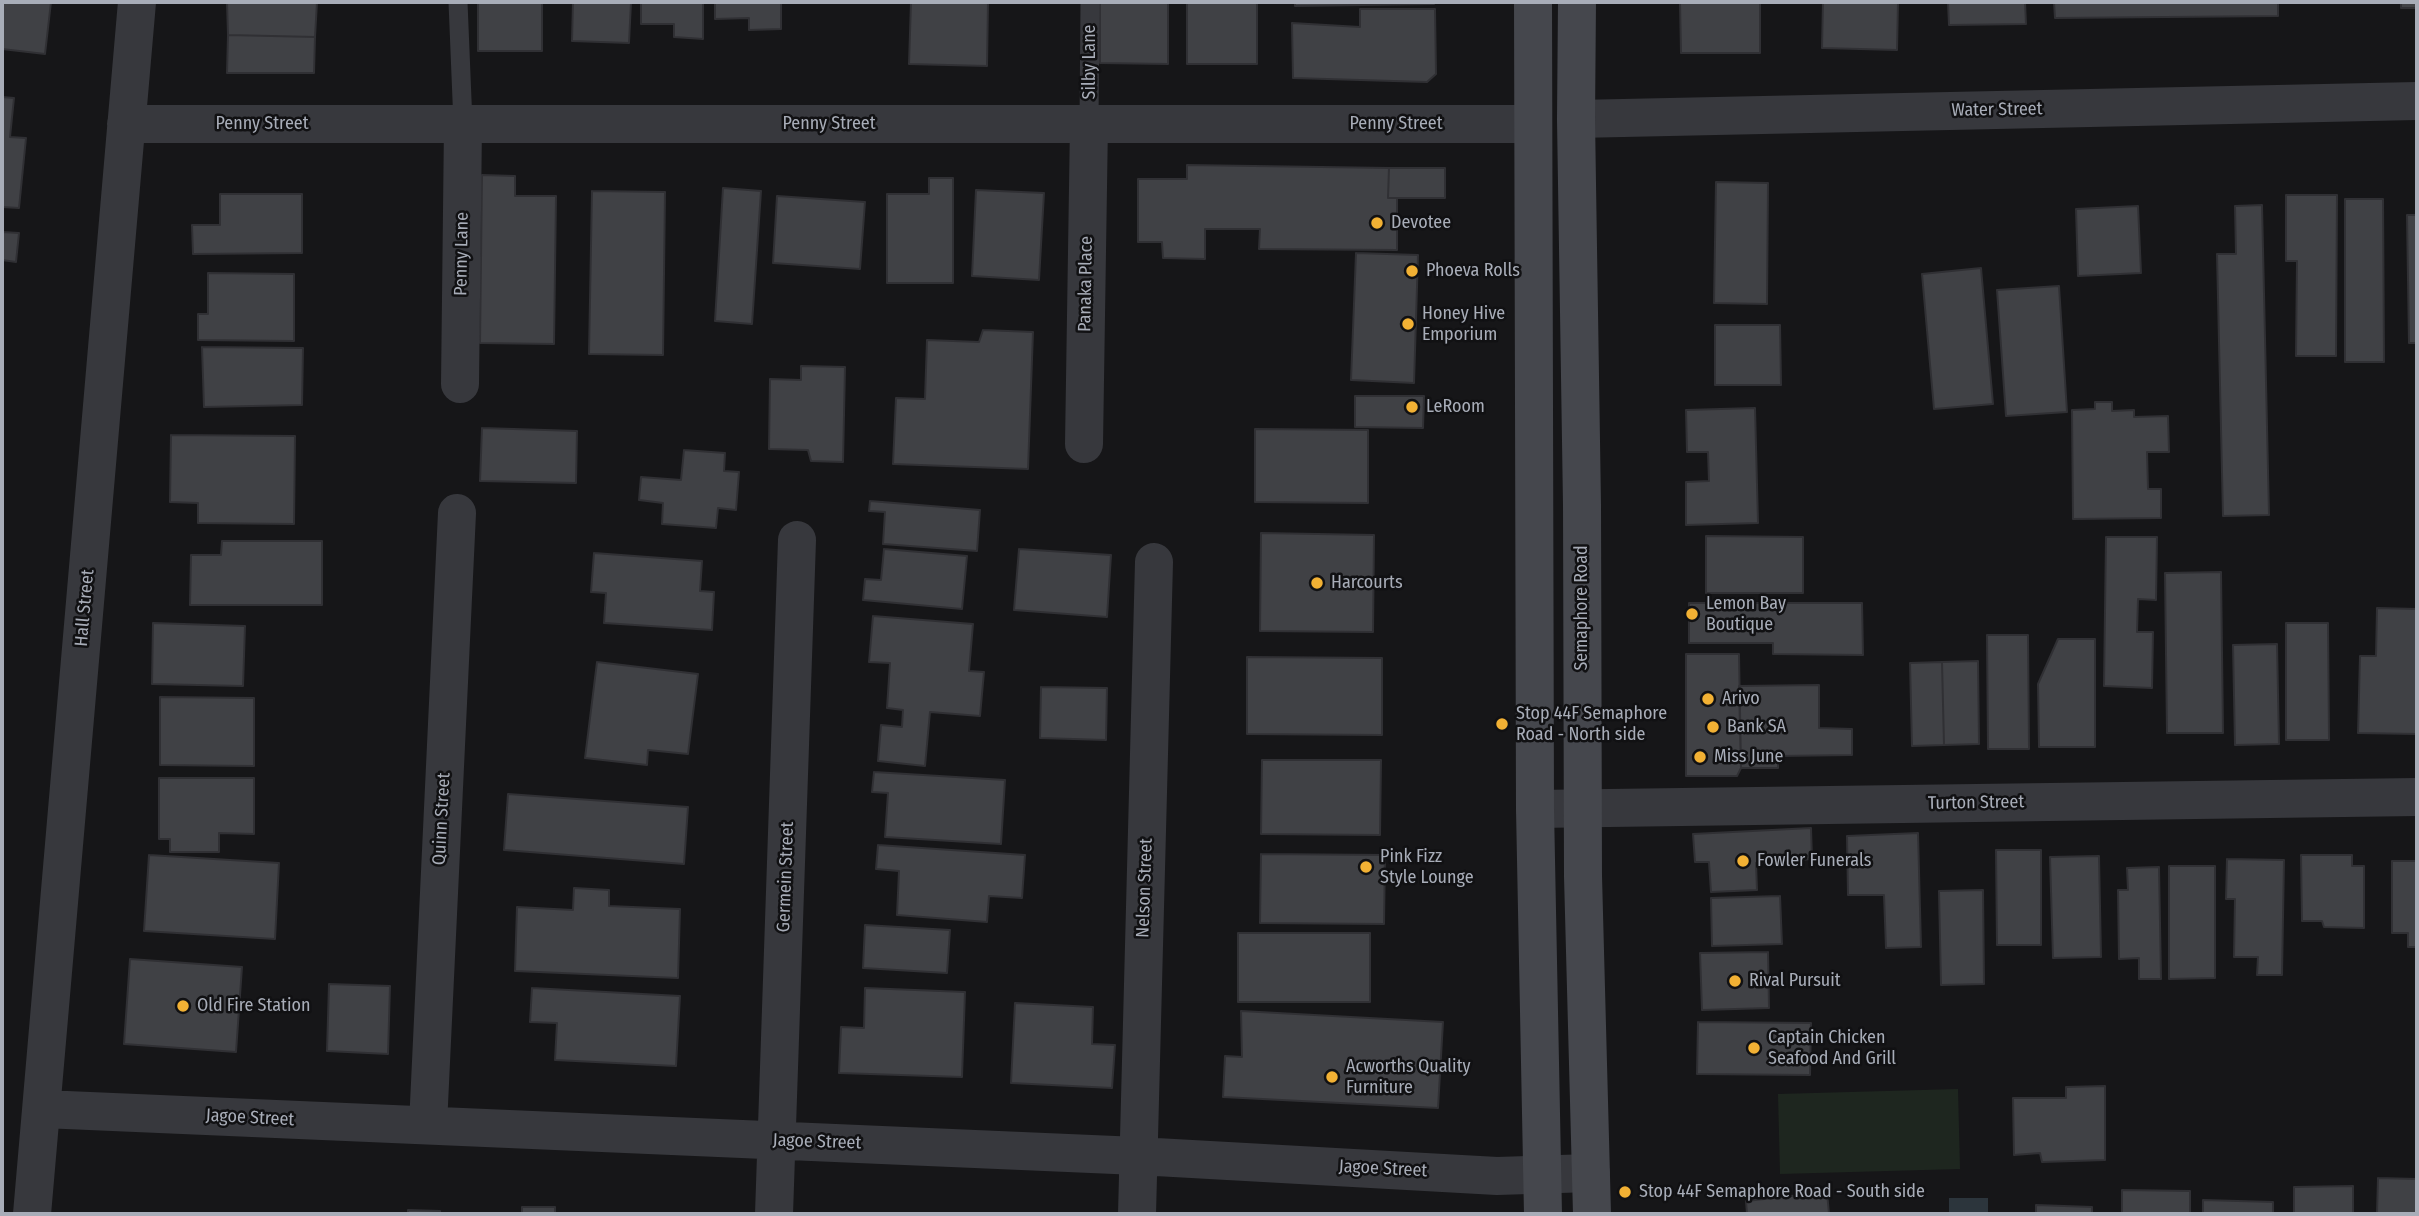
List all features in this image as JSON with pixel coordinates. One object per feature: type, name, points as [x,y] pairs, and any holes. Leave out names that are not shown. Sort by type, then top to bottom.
[{"type":"main road","points":[[1533,2],[1535,810],[1543,1214]]},
{"type":"main road","name":"Semaphore Road","points":[[1577,2],[1583,808],[1592,1214]]},
{"type":"main road","points":[[1532,124],[1576,119]]},
{"type":"main road","points":[[1534,507],[1582,505]]},
{"type":"street","name":"Hall Street","points":[[32,1214],[137,2]]},
{"type":"street","name":"Water Street","points":[[1576,119],[2417,101]]},
{"type":"street","name":"Panaka Place","points":[[1084,444],[1089,123]]},
{"type":"street","name":"Penny Street","points":[[126,124],[1532,124]]},
{"type":"street","name":"Penny Lane","points":[[460,384],[463,124]]},
{"type":"street","name":"Quinn Street","points":[[428,1125],[457,513]]},
{"type":"street","name":"Germein Street","points":[[774,1214],[797,540]]},
{"type":"street","name":"Nelson Street","points":[[1137,1214],[1154,562]]},
{"type":"street","name":"Turton Street","points":[[1535,810],[2417,797]]},
{"type":"street","name":"Jagoe Street","points":[[43,1109],[1138,1156],[1497,1176],[1591,1173]]},
{"type":"lane","points":[[458,2],[463,124]]},
{"type":"lane","name":"Silby Lane","points":[[1089,123],[1090,2]]},
{"type":"shaded area","points":[[1958,1089],[1960,1169],[1780,1174],[1778,1094]]},
{"type":"shaded area","points":[[1949,1198],[1988,1198],[1988,1214],[1949,1214]]},
{"type":"building","points":[[2,2],[51,2],[45,54],[2,49]]},
{"type":"building","points":[[227,2],[317,2],[315,37],[228,35]]},
{"type":"building","points":[[478,2],[542,2],[542,51],[478,51]]},
{"type":"building","points":[[573,2],[631,2],[629,43],[572,41]]},
{"type":"building","points":[[641,2],[703,2],[703,39],[674,37],[674,24],[641,24]]},
{"type":"building","points":[[715,2],[781,2],[781,29],[749,30],[749,18],[715,19]]},
{"type":"building","points":[[911,2],[988,2],[987,66],[909,64]]},
{"type":"building","points":[[1100,2],[1168,2],[1168,64],[1100,63]]},
{"type":"building","points":[[1187,2],[1257,2],[1257,64],[1187,64]]},
{"type":"building","points":[[1295,2],[1434,2],[1434,4],[1295,6]]},
{"type":"building","points":[[1680,2],[1760,2],[1760,53],[1681,53]]},
{"type":"building","points":[[1823,2],[1898,2],[1897,50],[1822,48]]},
{"type":"building","points":[[1948,2],[2025,2],[2026,24],[1949,25]]},
{"type":"building","points":[[2054,2],[2278,2],[2278,16],[2055,18]]},
{"type":"building","points":[[2401,2],[2417,2],[2417,8],[2401,8]]},
{"type":"building","points":[[1360,9],[1435,9],[1436,74],[1427,82],[1293,78],[1292,23],[1360,27]]},
{"type":"building","points":[[228,35],[315,37],[314,73],[227,73]]},
{"type":"building","points":[[2,97],[14,98],[10,137],[26,138],[19,208],[2,207]]},
{"type":"building","points":[[1187,165],[1389,168],[1388,198],[1397,198],[1397,250],[1259,249],[1260,229],[1205,229],[1205,259],[1163,258],[1162,242],[1138,242],[1138,179],[1187,179]]},
{"type":"building","points":[[1389,168],[1445,168],[1445,198],[1388,198]]},
{"type":"building","points":[[482,175],[515,176],[515,196],[556,196],[554,344],[480,343]]},
{"type":"building","points":[[929,178],[953,178],[953,283],[887,283],[887,194],[929,194]]},
{"type":"building","points":[[1716,182],[1768,183],[1767,304],[1714,303]]},
{"type":"building","points":[[723,188],[761,191],[752,324],[715,321]]},
{"type":"building","points":[[976,190],[1044,193],[1039,280],[972,276]]},
{"type":"building","points":[[592,191],[665,192],[663,355],[589,354]]},
{"type":"building","points":[[220,194],[302,194],[302,253],[193,254],[192,225],[220,225]]},
{"type":"building","points":[[2286,195],[2337,195],[2336,356],[2296,356],[2297,261],[2286,261]]},
{"type":"building","points":[[777,196],[865,202],[860,269],[773,263]]},
{"type":"building","points":[[2345,199],[2383,199],[2384,362],[2345,362]]},
{"type":"building","points":[[2262,205],[2269,515],[2223,516],[2217,254],[2236,254],[2235,206]]},
{"type":"building","points":[[2138,206],[2141,273],[2078,276],[2076,209]]},
{"type":"building","points":[[2407,215],[2417,215],[2417,343],[2409,343]]},
{"type":"building","points":[[2,232],[19,233],[16,262],[2,260]]},
{"type":"building","points":[[1356,253],[1418,255],[1414,383],[1351,380]]},
{"type":"building","points":[[1981,268],[1993,404],[1934,409],[1922,274]]},
{"type":"building","points":[[208,273],[294,274],[294,341],[198,340],[198,314],[208,314]]},
{"type":"building","points":[[2059,286],[2067,412],[2006,416],[1997,290]]},
{"type":"building","points":[[1715,325],[1780,325],[1781,385],[1715,385]]},
{"type":"building","points":[[983,330],[1033,332],[1028,469],[893,464],[896,398],[925,399],[927,340],[979,342]]},
{"type":"building","points":[[202,347],[303,348],[302,405],[204,407]]},
{"type":"building","points":[[801,366],[845,367],[843,462],[811,461],[808,450],[769,449],[770,379],[801,380]]},
{"type":"building","points":[[1355,396],[1424,396],[1423,428],[1355,427]]},
{"type":"building","points":[[2095,402],[2112,402],[2112,411],[2134,410],[2134,417],[2168,416],[2169,452],[2147,452],[2148,489],[2161,489],[2161,518],[2073,519],[2072,410],[2095,409]]},
{"type":"building","points":[[1755,408],[1758,523],[1686,525],[1686,482],[1709,481],[1708,452],[1687,452],[1686,410]]},
{"type":"building","points":[[482,428],[577,431],[576,483],[480,481]]},
{"type":"building","points":[[1255,429],[1368,430],[1368,503],[1255,502]]},
{"type":"building","points":[[171,435],[295,436],[294,524],[198,523],[198,503],[170,502]]},
{"type":"building","points":[[684,450],[725,453],[724,471],[739,472],[736,510],[718,508],[716,528],[662,524],[663,503],[639,500],[641,477],[681,480]]},
{"type":"building","points":[[870,501],[980,510],[977,551],[883,544],[885,512],[869,511]]},
{"type":"building","name":"Harcourts","points":[[1261,533],[1374,535],[1373,632],[1260,631]]},
{"type":"building","points":[[1706,536],[1803,537],[1803,593],[1706,593]]},
{"type":"building","points":[[2106,537],[2157,537],[2156,600],[2138,599],[2137,632],[2153,632],[2152,688],[2104,686]]},
{"type":"building","points":[[222,541],[322,541],[322,605],[190,605],[191,555],[221,555]]},
{"type":"building","points":[[884,549],[967,556],[962,609],[863,600],[865,579],[881,580]]},
{"type":"building","points":[[1019,549],[1111,555],[1107,617],[1014,610]]},
{"type":"building","points":[[594,553],[702,561],[700,591],[714,592],[712,630],[604,623],[606,593],[591,592]]},
{"type":"building","points":[[2221,572],[2223,733],[2167,733],[2165,573]]},
{"type":"building","points":[[1689,603],[1862,603],[1863,655],[1773,654],[1773,643],[1689,643]]},
{"type":"building","points":[[2377,608],[2417,609],[2417,734],[2358,733],[2360,656],[2376,656]]},
{"type":"building","points":[[873,616],[973,624],[969,671],[984,672],[980,716],[930,712],[925,766],[878,761],[881,725],[902,727],[903,710],[887,708],[890,663],[869,662]]},
{"type":"building","points":[[153,623],[245,626],[243,686],[152,684]]},
{"type":"building","points":[[2286,623],[2328,623],[2329,740],[2286,740]]},
{"type":"building","points":[[1987,635],[2028,635],[2029,749],[1988,749]]},
{"type":"building","points":[[2058,639],[2095,639],[2095,747],[2039,747],[2038,684]]},
{"type":"building","points":[[2277,644],[2279,744],[2235,745],[2233,645]]},
{"type":"building","name":"Bank SA","points":[[1686,654],[1739,654],[1741,768],[1737,776],[1686,776]]},
{"type":"building","points":[[1247,657],[1382,658],[1382,735],[1247,734]]},
{"type":"building","points":[[1978,661],[1979,744],[1944,745],[1942,662]]},
{"type":"building","points":[[597,662],[698,674],[688,754],[648,750],[647,765],[585,758]]},
{"type":"building","points":[[1942,662],[1944,745],[1912,746],[1910,663]]},
{"type":"building","points":[[1819,685],[1819,728],[1852,729],[1852,755],[1778,756],[1778,768],[1741,768],[1739,686]]},
{"type":"building","points":[[1041,687],[1107,688],[1106,740],[1040,738]]},
{"type":"building","points":[[160,697],[254,698],[254,766],[160,765]]},
{"type":"building","points":[[1262,760],[1381,760],[1380,835],[1261,834]]},
{"type":"building","points":[[874,772],[1005,780],[1001,844],[885,837],[888,793],[872,792]]},
{"type":"building","points":[[159,778],[254,778],[254,834],[219,833],[219,852],[170,852],[170,839],[159,839]]},
{"type":"building","points":[[508,794],[688,807],[684,864],[504,850]]},
{"type":"building","name":"Fowler Funerals","points":[[1811,828],[1812,859],[1756,863],[1757,890],[1711,892],[1709,862],[1695,862],[1693,834]]},
{"type":"building","points":[[1918,833],[1921,947],[1886,948],[1884,895],[1848,895],[1847,836]]},
{"type":"building","points":[[878,845],[1025,855],[1022,898],[989,896],[987,922],[897,915],[899,871],[876,869]]},
{"type":"building","points":[[1996,850],[2041,850],[2041,945],[1997,945]]},
{"type":"building","points":[[1261,854],[1385,855],[1384,924],[1260,923]]},
{"type":"building","points":[[149,855],[279,863],[275,939],[144,931]]},
{"type":"building","points":[[2301,855],[2352,855],[2352,866],[2364,866],[2364,928],[2324,927],[2322,921],[2302,921]]},
{"type":"building","points":[[2099,856],[2101,957],[2053,958],[2050,857]]},
{"type":"building","points":[[2227,859],[2284,860],[2282,975],[2257,975],[2258,957],[2234,957],[2235,899],[2226,899]]},
{"type":"building","points":[[2392,861],[2417,861],[2417,947],[2408,947],[2408,933],[2392,933]]},
{"type":"building","points":[[2169,866],[2215,866],[2215,978],[2169,979]]},
{"type":"building","points":[[2159,867],[2161,979],[2139,979],[2139,958],[2119,959],[2118,890],[2128,890],[2127,868]]},
{"type":"building","points":[[574,888],[609,890],[609,906],[680,909],[678,978],[515,971],[517,907],[573,910]]},
{"type":"building","points":[[1983,890],[1984,984],[1941,985],[1939,891]]},
{"type":"building","points":[[1780,896],[1782,944],[1712,946],[1711,898]]},
{"type":"building","points":[[865,925],[950,930],[947,973],[863,968]]},
{"type":"building","points":[[1238,933],[1370,933],[1370,1002],[1238,1002]]},
{"type":"building","name":"Rival Pursuit","points":[[1768,952],[1769,1008],[1702,1010],[1700,953]]},
{"type":"building","name":"Old Fire Station","points":[[130,959],[242,967],[236,1052],[124,1044]]},
{"type":"building","points":[[329,984],[390,986],[388,1054],[327,1051]]},
{"type":"building","points":[[532,988],[680,996],[676,1066],[555,1060],[557,1023],[530,1022]]},
{"type":"building","points":[[865,988],[965,992],[962,1077],[839,1073],[841,1027],[864,1028]]},
{"type":"building","points":[[1015,1003],[1093,1007],[1092,1044],[1115,1045],[1112,1088],[1011,1083]]},
{"type":"building","name":"Acworths Quality Furniture","points":[[1241,1011],[1443,1022],[1438,1108],[1223,1097],[1225,1056],[1242,1057]]},
{"type":"building","name":"Captain Chicken Seafood And Grill","points":[[1698,1022],[1811,1023],[1810,1075],[1697,1074]]},
{"type":"building","points":[[2105,1086],[2105,1160],[2042,1162],[2040,1153],[2014,1155],[2013,1098],[2066,1098],[2066,1087]]},
{"type":"building","points":[[2378,1178],[2417,1179],[2417,1214],[2377,1214]]},
{"type":"building","points":[[2353,1186],[2353,1214],[2294,1214],[2294,1187]]},
{"type":"building","points":[[2122,1190],[2190,1191],[2190,1214],[2122,1214]]},
{"type":"building","points":[[1827,1192],[1829,1214],[1747,1214],[1746,1201]]},
{"type":"building","points":[[2203,1200],[2273,1202],[2273,1214],[2203,1214]]},
{"type":"building","points":[[2036,1205],[2092,1207],[2092,1214],[2036,1214]]},
{"type":"building","points":[[522,1207],[555,1207],[555,1214],[522,1214]]},
{"type":"building","points":[[408,1210],[440,1211],[440,1214],[408,1214]]},
{"type":"place","name":"Devotee","points":[[1377,223]]},
{"type":"place","name":"Phoeva Rolls","points":[[1412,271]]},
{"type":"place","name":"Honey Hive Emporium","points":[[1408,324]]},
{"type":"place","name":"LeRoom","points":[[1412,407]]},
{"type":"place","name":"Harcourts","points":[[1317,583]]},
{"type":"place","name":"Lemon Bay Boutique","points":[[1692,614]]},
{"type":"place","name":"Arivo","points":[[1708,699]]},
{"type":"place","name":"Stop 44F Semaphore Road - North side","points":[[1502,724]]},
{"type":"place","name":"Bank SA","points":[[1713,727]]},
{"type":"place","name":"Miss June","points":[[1700,757]]},
{"type":"place","name":"Fowler Funerals","points":[[1743,861]]},
{"type":"place","name":"Pink Fizz Style Lounge","points":[[1366,867]]},
{"type":"place","name":"Rival Pursuit","points":[[1735,981]]},
{"type":"place","name":"Old Fire Station","points":[[183,1006]]},
{"type":"place","name":"Captain Chicken Seafood And Grill","points":[[1754,1048]]},
{"type":"place","name":"Acworths Quality Furniture","points":[[1332,1077]]},
{"type":"place","name":"Stop 44F Semaphore Road - South side","points":[[1625,1192]]}]
